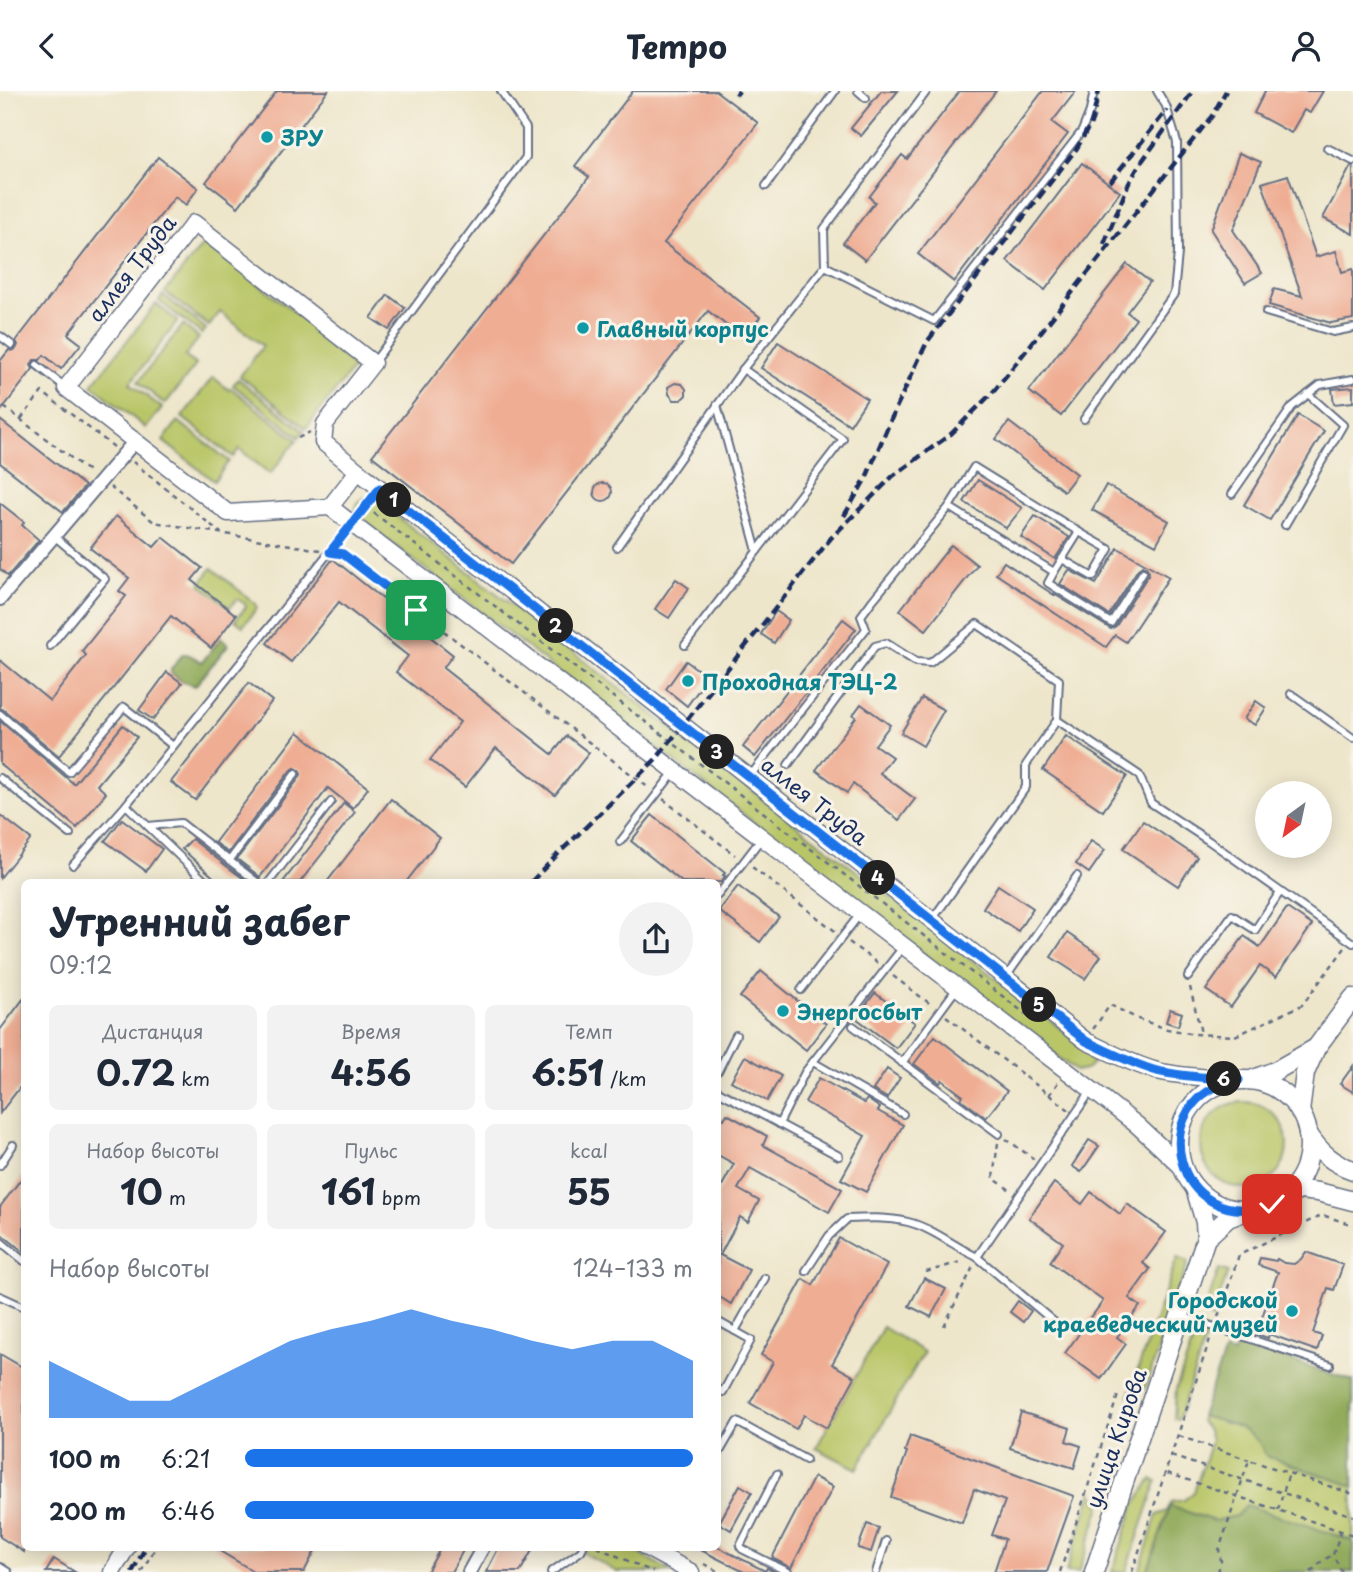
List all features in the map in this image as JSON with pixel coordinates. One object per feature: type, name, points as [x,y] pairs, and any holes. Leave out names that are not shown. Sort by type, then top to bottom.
[{"type":"main road","points":[[1300,1112],[1305,1073],[1316,1048],[1353,997]]},
{"type":"main road","points":[[1249,1210],[1214,1203],[1187,1178],[1179,1156],[1180,1132],[1189,1110],[1196,1100],[1215,1086],[1276,1071],[1316,1048]]},
{"type":"main road","points":[[1245,1080],[1274,1087],[1293,1102],[1318,1150],[1353,1170]]},
{"type":"main road","points":[[1282,1198],[1299,1180],[1304,1170],[1309,1146],[1308,1134]]},
{"type":"main road","name":"улица Кирова","points":[[1094,1572],[1206,1238],[1205,1222],[1195,1188]]},
{"type":"main road","points":[[1206,1238],[1228,1219],[1300,1191],[1318,1192],[1353,1201]]},
{"type":"street","name":"аллея Труда","points":[[66,388],[194,223],[373,363],[325,425],[323,442],[358,471],[1086,1041],[1121,1059],[1167,1073],[1245,1080]]},
{"type":"street","points":[[66,388],[228,513],[330,507],[1092,1090],[1137,1125],[1182,1167]]},
{"type":"street","points":[[0,599],[135,441]]},
{"type":"street","points":[[330,507],[358,471]]},
{"type":"street","points":[[112,1572],[125,1551]]},
{"type":"street","points":[[469,1572],[481,1551]]},
{"type":"street","points":[[663,1551],[691,1572]]},
{"type":"lane","points":[[373,363],[526,157],[526,128],[501,91]]},
{"type":"lane","points":[[766,186],[835,91]]},
{"type":"lane","points":[[858,91],[866,98]]},
{"type":"lane","points":[[617,547],[743,369],[825,266],[824,229],[927,91]]},
{"type":"lane","points":[[825,266],[934,321],[1077,137],[1087,119],[1094,91]]},
{"type":"lane","points":[[1084,418],[1174,294],[1178,253],[1177,142],[1166,106],[1157,91]]},
{"type":"lane","points":[[1328,148],[1353,161]]},
{"type":"lane","points":[[1266,312],[1333,332],[1353,328]]},
{"type":"lane","points":[[0,336],[12,345]]},
{"type":"lane","points":[[37,365],[66,388]]},
{"type":"lane","points":[[685,645],[843,439],[743,369]]},
{"type":"lane","points":[[1233,494],[1292,407],[1320,385],[1353,379]]},
{"type":"lane","points":[[1308,394],[1343,425]]},
{"type":"lane","points":[[717,405],[757,551]]},
{"type":"lane","points":[[1285,525],[1343,425],[1353,423]]},
{"type":"lane","points":[[749,777],[866,629],[861,616],[949,507],[974,467],[1109,549],[1093,577],[1062,559]]},
{"type":"lane","points":[[949,507],[1054,572]]},
{"type":"lane","points":[[73,865],[126,805],[353,524]]},
{"type":"lane","points":[[1079,532],[1048,583],[1111,623],[1143,572]]},
{"type":"lane","points":[[50,646],[105,579],[54,536]]},
{"type":"lane","points":[[788,765],[876,646],[886,643],[916,661],[930,663],[977,624],[1059,680],[1057,720],[1026,765],[1026,787],[932,921]]},
{"type":"lane","points":[[1291,694],[1353,738]]},
{"type":"lane","points":[[0,714],[69,772],[124,707],[173,746]]},
{"type":"lane","points":[[1057,720],[1139,775],[1151,803],[1351,942]]},
{"type":"lane","points":[[620,842],[675,771]]},
{"type":"lane","points":[[229,861],[295,773]]},
{"type":"lane","points":[[0,778],[70,834]]},
{"type":"lane","points":[[272,879],[331,802]]},
{"type":"lane","points":[[126,805],[203,879]]},
{"type":"lane","points":[[148,826],[181,823],[253,879]]},
{"type":"lane","points":[[721,891],[762,837]]},
{"type":"lane","points":[[1005,978],[1077,876]]},
{"type":"lane","points":[[1188,977],[1232,915],[1255,930],[1280,892]]},
{"type":"lane","points":[[801,990],[861,913]]},
{"type":"lane","points":[[779,1124],[805,1072],[904,946]]},
{"type":"lane","points":[[902,1063],[958,987]]},
{"type":"lane","points":[[853,1026],[999,1134]]},
{"type":"lane","points":[[721,1065],[736,1035]]},
{"type":"lane","points":[[813,1062],[903,1114]]},
{"type":"lane","points":[[977,1257],[1092,1090]]},
{"type":"lane","points":[[721,1093],[839,1156]]},
{"type":"lane","points":[[0,1165],[13,1145]]},
{"type":"lane","points":[[806,1271],[829,1236],[846,1219],[883,1218],[909,1222],[977,1257],[1059,1328]]},
{"type":"lane","points":[[0,1241],[21,1258]]},
{"type":"lane","points":[[735,1331],[765,1278]]},
{"type":"lane","points":[[0,1296],[21,1306]]},
{"type":"lane","points":[[1180,1316],[1331,1365]]},
{"type":"lane","points":[[721,1323],[751,1340],[723,1392],[721,1391]]},
{"type":"lane","points":[[721,1450],[737,1422],[806,1459]]},
{"type":"lane","points":[[777,1474],[740,1546],[788,1572]]},
{"type":"lane","points":[[876,1572],[886,1541]]},
{"type":"lane","points":[[551,1572],[581,1551]]},
{"type":"lane","points":[[0,1567],[8,1572]]},
{"type":"path","points":[[21,419],[41,392],[222,534]]},
{"type":"path","points":[[4,407],[154,522],[343,554],[1075,1115]]},
{"type":"path","points":[[353,524],[366,507],[1044,1028]]},
{"type":"path","points":[[1094,1028],[1110,1005],[1167,1029],[1235,1037],[1302,1005],[1351,942]]},
{"type":"path","points":[[1188,977],[1201,1033]]},
{"type":"path","points":[[1049,1095],[1060,1080]]},
{"type":"path","points":[[1018,1196],[993,1178],[999,1134],[1041,1164]]},
{"type":"path","points":[[1132,1572],[1239,1255],[1322,1215],[1353,1225]]},
{"type":"path","points":[[944,1326],[977,1257]]},
{"type":"path","points":[[1060,1572],[1119,1392]]},
{"type":"path","points":[[1178,1436],[1353,1494]]},
{"type":"path","points":[[1171,1456],[1353,1516]]},
{"type":"path","points":[[1218,1572],[1221,1561],[1219,1550],[1249,1460]]},
{"type":"path","points":[[1166,1473],[1353,1535]]},
{"type":"path","points":[[1278,1510],[1289,1473]]},
{"type":"path","points":[[1311,1572],[1323,1560],[1333,1555],[1341,1531]]},
{"type":"path","points":[[141,1572],[154,1551]]},
{"type":"path","points":[[606,1551],[651,1572]]},
{"type":"path","points":[[1333,1555],[1342,1572]]},
{"type":"green space","points":[[205,242],[358,362],[306,428],[240,376],[263,346],[220,312],[209,326],[165,292]]},
{"type":"green space","points":[[163,295],[206,329],[202,334],[159,301]]},
{"type":"green space","points":[[156,304],[178,321],[130,383],[162,408],[146,428],[92,385]]},
{"type":"green space","points":[[183,325],[199,338],[185,356],[196,365],[165,404],[138,382]]},
{"type":"green space","points":[[213,377],[297,440],[270,474],[239,449],[233,457],[182,417]]},
{"type":"green space","points":[[238,379],[304,431],[299,437],[233,385]]},
{"type":"green space","points":[[178,421],[229,461],[214,481],[163,441]]},
{"type":"green space","points":[[369,497],[1091,1052],[1090,1066],[1076,1071],[358,517],[358,504]]},
{"type":"green space","points":[[212,568],[256,604],[257,608],[243,626],[235,620],[246,607],[245,604],[237,599],[230,608],[200,584]]},
{"type":"green space","points":[[221,638],[228,645],[195,686],[183,682],[171,673],[171,669],[183,654],[191,655],[202,662]]},
{"type":"green space","points":[[1244,1102],[1260,1106],[1274,1115],[1283,1129],[1287,1145],[1283,1161],[1274,1175],[1260,1184],[1244,1188],[1228,1184],[1214,1175],[1205,1161],[1201,1145],[1205,1129],[1214,1115],[1228,1106]]},
{"type":"green space","points":[[1177,1258],[1188,1262],[1145,1389],[1129,1395]]},
{"type":"green space","points":[[1219,1269],[1228,1272],[1212,1319],[1208,1316],[1206,1307]]},
{"type":"green space","points":[[883,1327],[924,1352],[857,1469],[816,1448]]},
{"type":"green space","points":[[1203,1330],[1208,1332],[1178,1420],[1174,1418],[1176,1389],[1195,1336]]},
{"type":"green space","points":[[1238,1343],[1353,1381],[1353,1572],[1139,1572],[1157,1515],[1167,1511],[1172,1502],[1184,1500],[1194,1492],[1211,1441],[1208,1430],[1200,1421],[1225,1351],[1234,1354]]},
{"type":"green space","points":[[1238,1343],[1353,1381],[1353,1486],[1266,1456],[1248,1432],[1201,1416],[1225,1351],[1234,1354]]},
{"type":"green space","points":[[1152,1479],[1157,1481],[1126,1572],[1112,1572],[1135,1504]]},
{"type":"green space","points":[[1092,1492],[1101,1506],[1079,1572],[1066,1572]]},
{"type":"green space","points":[[1246,1505],[1353,1541],[1353,1572],[1147,1572],[1170,1506],[1214,1521],[1236,1516]]},
{"type":"green space","points":[[634,1551],[672,1572],[617,1572],[584,1553]]},
{"type":"building","name":"ЗРУ","points":[[277,91],[328,91],[238,207],[206,182]]},
{"type":"building","name":"Главный корпус","points":[[633,91],[716,91],[758,123],[664,243],[760,317],[744,339],[708,311],[511,564],[372,456],[589,177],[575,166]]},
{"type":"building","points":[[881,91],[898,91],[861,136],[851,128]]},
{"type":"building","points":[[960,91],[996,91],[865,260],[843,243],[875,202],[869,197],[902,155],[907,159]]},
{"type":"building","points":[[1043,91],[1076,91],[1052,122],[1068,134],[954,282],[918,254]]},
{"type":"building","points":[[1265,91],[1323,91],[1310,113],[1304,110],[1291,133],[1254,113]]},
{"type":"building","points":[[1239,153],[1261,162],[1233,230],[1262,273],[1245,283],[1211,230]]},
{"type":"building","points":[[158,157],[198,188],[186,205],[175,197],[68,334],[81,344],[61,369],[44,355],[40,360],[34,360],[31,365],[33,369],[0,412],[0,361],[9,350],[16,349],[16,341]]},
{"type":"building","points":[[1082,163],[1120,192],[1045,290],[1007,261]]},
{"type":"building","points":[[1351,166],[1353,167],[1353,234],[1323,218]]},
{"type":"building","points":[[1288,175],[1316,257],[1336,251],[1342,272],[1353,269],[1353,319],[1331,323],[1269,305],[1274,289],[1302,296],[1262,183]]},
{"type":"building","points":[[1127,264],[1150,282],[1127,312],[1136,319],[1061,416],[1029,391]]},
{"type":"building","points":[[388,295],[405,308],[389,330],[371,318]]},
{"type":"building","points":[[778,342],[867,399],[850,425],[761,368]]},
{"type":"building","points":[[675,383],[682,384],[686,389],[686,395],[681,400],[674,400],[669,394],[668,387]]},
{"type":"building","points":[[1353,387],[1353,402],[1334,404],[1332,389]]},
{"type":"building","points":[[1298,415],[1324,431],[1270,520],[1244,505]]},
{"type":"building","points":[[0,420],[85,486],[63,512],[0,463]]},
{"type":"building","points":[[1009,422],[1077,474],[1064,491],[996,439]]},
{"type":"building","points":[[978,480],[1022,508],[1006,528],[964,502]]},
{"type":"building","points":[[603,483],[609,486],[612,492],[609,498],[603,501],[597,498],[594,492],[597,486]]},
{"type":"building","points":[[1106,485],[1169,521],[1156,545],[1092,510]]},
{"type":"building","points":[[0,503],[24,522],[22,525],[39,540],[8,576],[0,569]]},
{"type":"building","points":[[116,516],[154,547],[163,537],[202,568],[192,580],[236,615],[211,648],[171,616],[59,756],[0,708],[0,660],[50,701],[86,655],[82,651],[126,596],[119,591],[129,578],[90,548]]},
{"type":"building","points":[[1035,516],[1069,537],[1055,559],[1021,537]]},
{"type":"building","points":[[951,545],[977,565],[926,630],[900,610]]},
{"type":"building","points":[[1118,548],[1169,577],[1126,642],[1115,635],[1106,647],[996,574],[1004,562],[1111,629],[1116,626],[1148,575],[1147,568],[1143,566],[1138,569],[1109,615],[1060,584],[1069,570],[1096,584]]},
{"type":"building","points":[[333,559],[453,655],[443,668],[552,754],[567,736],[589,753],[555,795],[496,748],[465,787],[430,760],[460,722],[396,672],[408,656],[339,602],[291,662],[267,643]]},
{"type":"building","points":[[676,579],[689,588],[669,618],[655,609]]},
{"type":"building","points":[[776,611],[789,620],[774,643],[761,634]]},
{"type":"building","points":[[843,619],[856,629],[755,757],[743,747]]},
{"type":"building","name":"Проходная ТЭЦ-2","points":[[686,661],[708,677],[687,706],[666,689]]},
{"type":"building","points":[[167,672],[182,683],[153,720],[139,710]]},
{"type":"building","points":[[249,683],[272,701],[195,800],[171,782]]},
{"type":"building","points":[[922,698],[944,710],[923,746],[901,733]]},
{"type":"building","points":[[1256,701],[1266,708],[1255,725],[1244,719]]},
{"type":"building","points":[[861,704],[890,725],[875,745],[892,757],[880,773],[915,799],[899,820],[853,784],[847,793],[816,770],[856,717],[853,715]]},
{"type":"building","points":[[0,721],[74,784],[123,725],[137,737],[97,785],[106,793],[77,828],[0,764]]},
{"type":"building","points":[[298,732],[368,788],[353,808],[328,788],[260,877],[237,859],[300,777],[299,770],[295,768],[290,771],[228,853],[215,842]]},
{"type":"building","points":[[1066,736],[1127,776],[1103,811],[1043,770]]},
{"type":"building","points":[[391,799],[440,838],[408,879],[329,879]]},
{"type":"building","points":[[344,803],[355,812],[302,879],[285,879]]},
{"type":"building","points":[[0,815],[31,839],[0,878]]},
{"type":"building","points":[[652,815],[725,873],[725,876],[721,882],[721,879],[678,879],[631,841]]},
{"type":"building","points":[[122,819],[162,849],[146,871],[105,841]]},
{"type":"building","points":[[1143,821],[1197,857],[1178,886],[1123,849]]},
{"type":"building","points":[[192,839],[244,879],[216,879],[182,849]]},
{"type":"building","points":[[1091,841],[1105,850],[1089,873],[1076,864]]},
{"type":"building","points":[[998,885],[1033,908],[1018,931],[983,908]]},
{"type":"building","points":[[738,886],[779,917],[760,942],[721,913],[721,908]]},
{"type":"building","points":[[1287,908],[1312,925],[1276,977],[1260,966],[1231,1007],[1206,990],[1244,936],[1260,947]]},
{"type":"building","points":[[1067,933],[1101,956],[1085,979],[1051,957]]},
{"type":"building","name":"Энергосбыт","points":[[761,971],[826,1024],[806,1050],[740,997]]},
{"type":"building","points":[[875,993],[915,1023],[896,1048],[856,1018]]},
{"type":"building","points":[[21,1002],[21,1086],[0,1113],[0,1030]]},
{"type":"building","points":[[1170,1009],[1182,1013],[1178,1026],[1166,1022]]},
{"type":"building","points":[[935,1036],[1007,1091],[986,1118],[942,1080],[940,1083],[914,1064]]},
{"type":"building","points":[[745,1056],[781,1076],[767,1101],[731,1081]]},
{"type":"building","points":[[1353,1066],[1353,1092],[1340,1084]]},
{"type":"building","points":[[887,1069],[900,1078],[887,1098],[873,1090]]},
{"type":"building","points":[[819,1078],[864,1103],[867,1099],[880,1108],[878,1111],[903,1125],[866,1192],[841,1179],[865,1136],[805,1102]]},
{"type":"building","points":[[727,1114],[767,1136],[763,1145],[842,1189],[829,1212],[750,1168],[738,1189],[759,1201],[748,1222],[740,1217],[721,1253],[721,1188],[734,1164],[721,1157],[721,1118],[724,1119]]},
{"type":"building","points":[[1089,1140],[1099,1146],[1081,1172],[1072,1166]]},
{"type":"building","points":[[21,1179],[21,1250],[0,1233],[0,1207]]},
{"type":"building","points":[[1054,1183],[1082,1204],[1091,1192],[1120,1214],[1127,1204],[1166,1232],[1143,1263],[1150,1269],[1129,1298],[1140,1306],[1117,1337],[1126,1344],[1101,1379],[1065,1353],[1103,1301],[1050,1262],[1063,1243],[1029,1218]]},
{"type":"building","points":[[839,1238],[887,1265],[832,1364],[855,1377],[827,1428],[804,1415],[796,1429],[750,1403],[773,1362],[761,1355],[803,1279],[813,1285]]},
{"type":"building","name":"Городской краеведческий музей","points":[[1306,1252],[1343,1265],[1334,1290],[1328,1288],[1313,1333],[1322,1336],[1317,1351],[1269,1334],[1268,1338],[1256,1334],[1278,1272],[1258,1265],[1260,1258],[1294,1264]]},
{"type":"building","points":[[721,1256],[749,1270],[731,1304],[721,1298]]},
{"type":"building","points":[[924,1278],[946,1289],[931,1317],[909,1306]]},
{"type":"building","points":[[1018,1301],[1031,1311],[1023,1322],[1010,1312]]},
{"type":"building","points":[[0,1354],[21,1366],[21,1550],[0,1537]]},
{"type":"building","points":[[1021,1412],[1070,1428],[1066,1441],[1081,1446],[1074,1468],[1010,1448]]},
{"type":"building","points":[[910,1436],[1074,1496],[1047,1572],[994,1572],[1005,1539],[992,1535],[1005,1501],[974,1489],[962,1523],[891,1497]]},
{"type":"building","points":[[814,1477],[833,1487],[791,1568],[772,1558]]},
{"type":"building","points":[[740,1485],[752,1492],[731,1530],[721,1524]]},
{"type":"building","points":[[867,1524],[879,1528],[871,1552],[858,1548]]},
{"type":"building","points":[[721,1549],[765,1571],[767,1568],[775,1572],[744,1572],[703,1551],[721,1551]]},
{"type":"building","points":[[220,1551],[315,1551],[304,1572],[255,1572]]},
{"type":"building","points":[[439,1551],[463,1551],[451,1572],[427,1572]]},
{"type":"building","points":[[497,1551],[532,1551],[520,1572],[486,1572]]},
{"type":"building","points":[[54,1559],[75,1572],[46,1572]]},
{"type":"railway","points":[[736,95],[739,91]]},
{"type":"railway","points":[[844,516],[866,478],[927,342],[1077,148],[1092,121],[1099,91]]},
{"type":"railway","points":[[1104,244],[1128,185],[1140,164],[1193,91]]},
{"type":"railway","points":[[534,879],[657,758],[831,538],[893,476],[951,434],[994,391],[1212,116],[1226,91]]},
{"type":"railway","points":[[1110,182],[1167,110]]},
{"type":"railway","points":[[132,1572],[144,1551]]},
{"type":"place","name":"ЗРУ","points":[[267,137]]},
{"type":"place","name":"Главный корпус","points":[[583,328]]},
{"type":"place","name":"Проходная ТЭЦ-2","points":[[688,681]]},
{"type":"place","name":"Энергосбыт","points":[[783,1011]]},
{"type":"place","name":"Городской краеведческий музей","points":[[1292,1311]]},
{"type":"route","points":[[416,610],[343,554],[330,552],[380,488],[1086,1041],[1121,1059],[1156,1070],[1189,1077],[1239,1080],[1215,1086],[1196,1100],[1183,1120],[1178,1144],[1179,1156],[1187,1178],[1203,1196],[1214,1203],[1237,1210],[1272,1204]]}]
